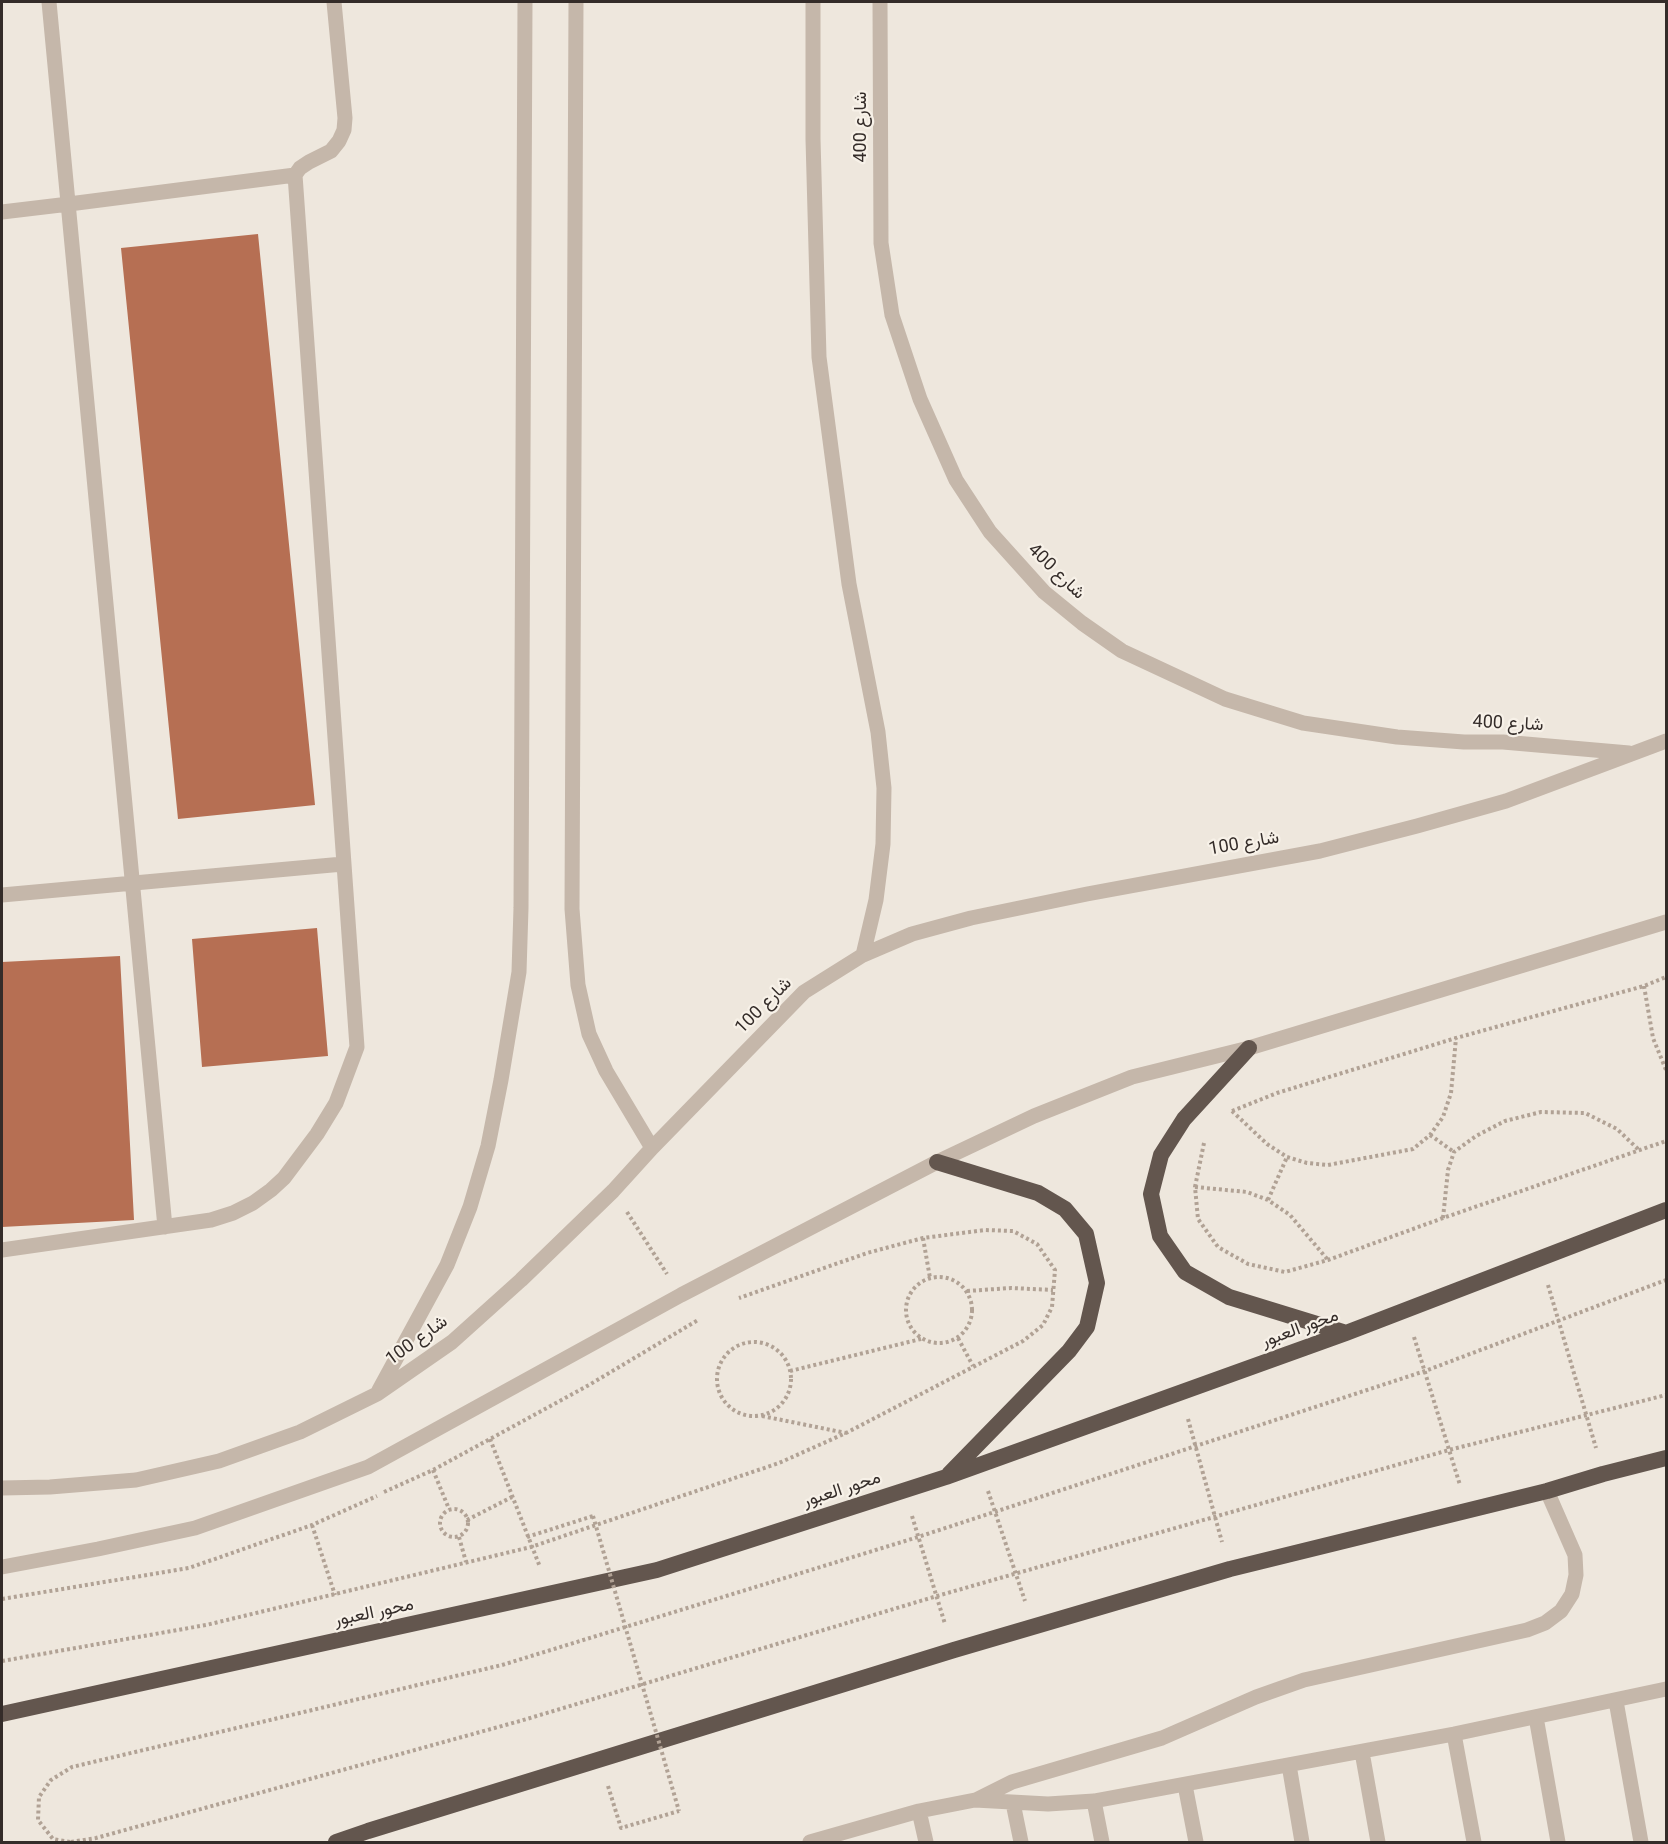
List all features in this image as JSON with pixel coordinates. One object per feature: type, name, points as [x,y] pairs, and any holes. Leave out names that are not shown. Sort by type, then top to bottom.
[{"type":"highway","points":[[1249,1048],[1184,1119],[1161,1155],[1151,1194],[1160,1236],[1185,1272],[1229,1297],[1346,1333]]},
{"type":"highway","points":[[937,1162],[1038,1193],[1065,1209],[1086,1234],[1097,1283],[1087,1327],[1069,1351],[946,1477]]},
{"type":"highway","name":"محور العبور","points":[[2,1714],[657,1570],[980,1465],[1346,1333],[1666,1210]]},
{"type":"highway","points":[[336,1842],[954,1650],[1230,1569],[1547,1491],[1666,1458]]},
{"type":"highway","points":[[2,1724],[20,1711]]},
{"type":"street","points":[[49,2],[165,1227]]},
{"type":"street","points":[[2,1250],[211,1220],[253,1203],[271,1190],[296,1164],[317,1134],[336,1103],[357,1047],[295,175],[309,162],[331,151],[344,130],[345,118],[334,2]]},
{"type":"street","points":[[377,1394],[447,1264],[470,1207],[488,1146],[519,972],[525,2]]},
{"type":"street","points":[[576,2],[572,909],[578,985],[589,1034],[606,1071],[652,1148]]},
{"type":"street","points":[[813,2],[819,357],[849,584],[878,732],[884,788],[882,855],[876,900],[863,955]]},
{"type":"street","name":"شارع 400","points":[[880,2],[880,243],[892,315],[920,399],[956,480],[990,532],[1044,592],[1122,651],[1225,699],[1303,723],[1397,737],[1464,742],[1503,742],[1632,753]]},
{"type":"street","points":[[2,212],[295,175]]},
{"type":"street","name":"شارع 100","points":[[2,1488],[50,1487],[136,1480],[219,1461],[300,1432],[377,1394],[452,1342],[521,1280],[613,1191],[804,992],[863,955],[912,934],[971,918],[1320,850],[1417,826],[1506,801],[1666,741]]},
{"type":"street","points":[[2,895],[344,864]]},
{"type":"street","points":[[2,1567],[195,1528],[368,1467],[681,1295],[937,1162],[1034,1116],[1132,1077],[1249,1048],[1666,922]]},
{"type":"street","points":[[810,1842],[844,1838],[919,1811],[975,1800],[1012,1782],[1162,1738],[1256,1697],[1304,1680],[1527,1630],[1545,1623],[1561,1611],[1572,1594],[1576,1575],[1575,1555],[1547,1491]]},
{"type":"street","points":[[975,1800],[1048,1804],[1094,1801],[1454,1734],[1666,1689]]},
{"type":"street","points":[[1616,1701],[1641,1842]]},
{"type":"street","points":[[1536,1717],[1558,1842]]},
{"type":"street","points":[[1454,1734],[1474,1842]]},
{"type":"street","points":[[1362,1752],[1378,1842]]},
{"type":"street","points":[[1289,1765],[1302,1842]]},
{"type":"street","points":[[1185,1785],[1196,1842]]},
{"type":"street","points":[[1094,1801],[1102,1842]]},
{"type":"street","points":[[1013,1803],[1021,1842]]},
{"type":"street","points":[[919,1811],[926,1842]]},
{"type":"path","points":[[1225,1117],[1232,1111],[1276,1093],[1456,1038],[1644,986],[1666,977]]},
{"type":"path","points":[[1644,986],[1653,1038],[1666,1070]]},
{"type":"path","points":[[1232,1111],[1267,1144],[1287,1157],[1307,1163],[1328,1165],[1413,1149],[1430,1135],[1443,1117],[1451,1093],[1456,1038]]},
{"type":"path","points":[[1443,1218],[1448,1170],[1454,1152],[1476,1136],[1505,1121],[1541,1112],[1586,1113],[1617,1129],[1639,1150]]},
{"type":"path","points":[[1205,1135],[1195,1187],[1198,1219],[1218,1247],[1248,1264],[1285,1272],[1328,1260],[1666,1141]]},
{"type":"path","points":[[1430,1135],[1454,1152]]},
{"type":"path","points":[[1268,1200],[1287,1157]]},
{"type":"path","points":[[1195,1187],[1247,1192],[1268,1200],[1290,1215],[1328,1260]]},
{"type":"path","points":[[613,1191],[681,1295]]},
{"type":"path","points":[[2,1662],[206,1624],[531,1547],[779,1463],[846,1433],[1023,1341],[1043,1324],[1052,1307],[1054,1270],[1037,1244],[1013,1231],[985,1230],[923,1238],[867,1253],[739,1299]]},
{"type":"path","points":[[923,1238],[930,1278]]},
{"type":"path","points":[[1540,1259],[1603,1474]]},
{"type":"path","points":[[944,1277],[957,1282],[967,1291],[972,1304],[972,1316],[967,1328],[958,1338],[946,1343],[933,1343],[921,1339],[907,1322],[905,1311],[907,1300],[912,1290],[920,1282],[930,1278],[944,1277]]},
{"type":"path","points":[[1666,1280],[1425,1371],[918,1537],[502,1665],[72,1767],[51,1780],[39,1797],[38,1820],[53,1839],[70,1842],[96,1838],[520,1721],[937,1596],[1449,1450],[1666,1395]]},
{"type":"path","points":[[967,1291],[1011,1288],[1053,1290]]},
{"type":"path","points":[[1406,1310],[1468,1511]]},
{"type":"path","points":[[2,1599],[189,1568],[312,1525],[433,1470],[589,1385],[708,1314]]},
{"type":"path","points":[[958,1338],[973,1366]]},
{"type":"path","points":[[790,1371],[921,1339]]},
{"type":"path","points":[[761,1416],[774,1410],[785,1400],[791,1386],[790,1371],[784,1358],[774,1348],[761,1342],[746,1342],[733,1348],[723,1359],[717,1372],[717,1387],[723,1400],[733,1411],[747,1416],[761,1416],[846,1433]]},
{"type":"path","points":[[1180,1393],[1230,1569]]},
{"type":"path","points":[[490,1439],[531,1547]]},
{"type":"path","points":[[980,1465],[1033,1626]]},
{"type":"path","points":[[433,1470],[449,1509]]},
{"type":"path","points":[[903,1490],[954,1650]]},
{"type":"path","points":[[467,1520],[512,1497]]},
{"type":"path","points":[[449,1509],[457,1509],[464,1513],[467,1520],[468,1526],[465,1533],[459,1537],[450,1537],[442,1533],[439,1524],[442,1515],[449,1509]]},
{"type":"path","points":[[527,1538],[593,1516],[679,1811],[621,1828],[600,1759]]},
{"type":"path","points":[[312,1525],[335,1595]]},
{"type":"path","points":[[459,1537],[466,1562]]},
{"type":"building","points":[[258,234],[315,805],[178,819],[121,248]]},
{"type":"building","points":[[317,928],[328,1056],[202,1067],[192,939]]},
{"type":"building","points":[[120,956],[134,1220],[2,1227],[2,962]]}]
